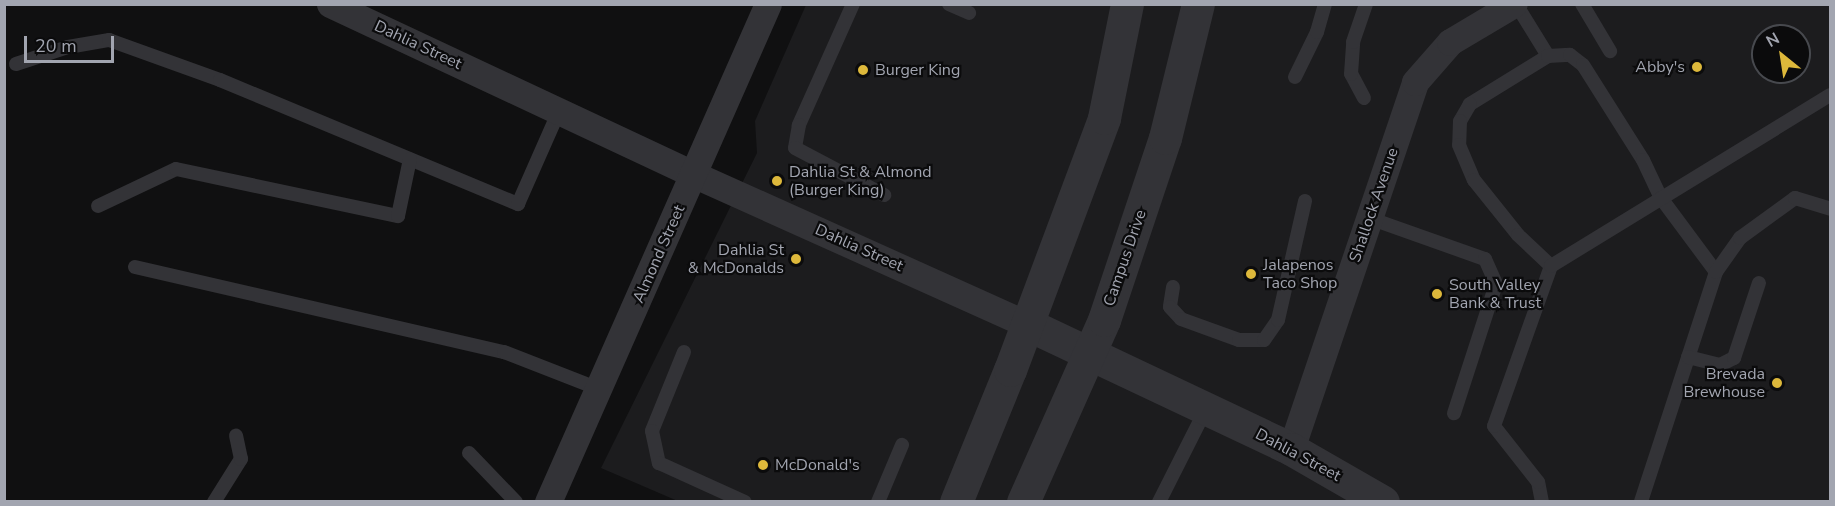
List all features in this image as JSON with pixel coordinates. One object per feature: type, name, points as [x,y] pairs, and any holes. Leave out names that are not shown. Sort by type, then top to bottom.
[{"type":"street","name":"Almond Street","points":[[548,501],[695,175],[768,4]]},
{"type":"street","points":[[956,501],[1027,324],[1104,118],[1127,4]]},
{"type":"street","name":"Campus Drive","points":[[1023,501],[1104,320],[1165,138],[1198,4]]},
{"type":"street","name":"Shallock Avenue","points":[[1291,448],[1415,82],[1450,42],[1515,4]]},
{"type":"street","name":"Dahlia Street","points":[[334,5],[695,175],[1027,324],[1291,448],[1383,501]]},
{"type":"lane","points":[[853,4],[799,125],[795,148],[884,195]]},
{"type":"lane","points":[[949,4],[969,13]]},
{"type":"lane","points":[[1295,77],[1317,32],[1325,4]]},
{"type":"lane","points":[[1364,98],[1351,75],[1353,42],[1366,4]]},
{"type":"lane","points":[[1515,4],[1548,56]]},
{"type":"lane","points":[[1582,4],[1610,51]]},
{"type":"lane","points":[[16,64],[68,47],[109,40],[220,80],[518,204],[559,111]]},
{"type":"lane","points":[[1551,266],[1518,235],[1473,180],[1459,145],[1460,121],[1470,104],[1548,56],[1570,55],[1583,65],[1643,160],[1661,198],[1716,272]]},
{"type":"lane","points":[[1542,501],[1538,482],[1494,426],[1551,266],[1830,94]]},
{"type":"lane","points":[[98,206],[176,169],[398,216],[410,159]]},
{"type":"lane","points":[[1641,501],[1716,272],[1740,238],[1795,198],[1830,209]]},
{"type":"lane","points":[[1173,287],[1170,307],[1181,320],[1239,340],[1264,340],[1278,320],[1305,201]]},
{"type":"lane","points":[[1369,218],[1485,260],[1496,284],[1454,413]]},
{"type":"lane","points":[[135,267],[504,352],[598,389]]},
{"type":"lane","points":[[1689,357],[1720,365],[1734,358],[1759,282]]},
{"type":"lane","points":[[684,352],[652,431],[659,463],[745,501]]},
{"type":"lane","points":[[1159,501],[1206,409]]},
{"type":"lane","points":[[214,501],[241,459],[236,436]]},
{"type":"lane","points":[[878,501],[902,445]]},
{"type":"lane","points":[[469,453],[516,501]]},
{"type":"shaded area","points":[[806,5],[1830,5],[1830,501],[680,502],[601,468],[757,153],[755,121]]},
{"type":"place","name":"Abby's","points":[[1697,67]]},
{"type":"place","name":"Burger King","points":[[863,70]]},
{"type":"place","name":"Dahlia St & Almond (Burger King)","points":[[777,181]]},
{"type":"place","name":"Dahlia St & McDonalds","points":[[796,259]]},
{"type":"place","name":"Jalapenos Taco Shop","points":[[1251,274]]},
{"type":"place","name":"South Valley Bank & Trust","points":[[1437,294]]},
{"type":"place","name":"Brevada Brewhouse","points":[[1777,383]]},
{"type":"place","name":"McDonald's","points":[[763,465]]}]
